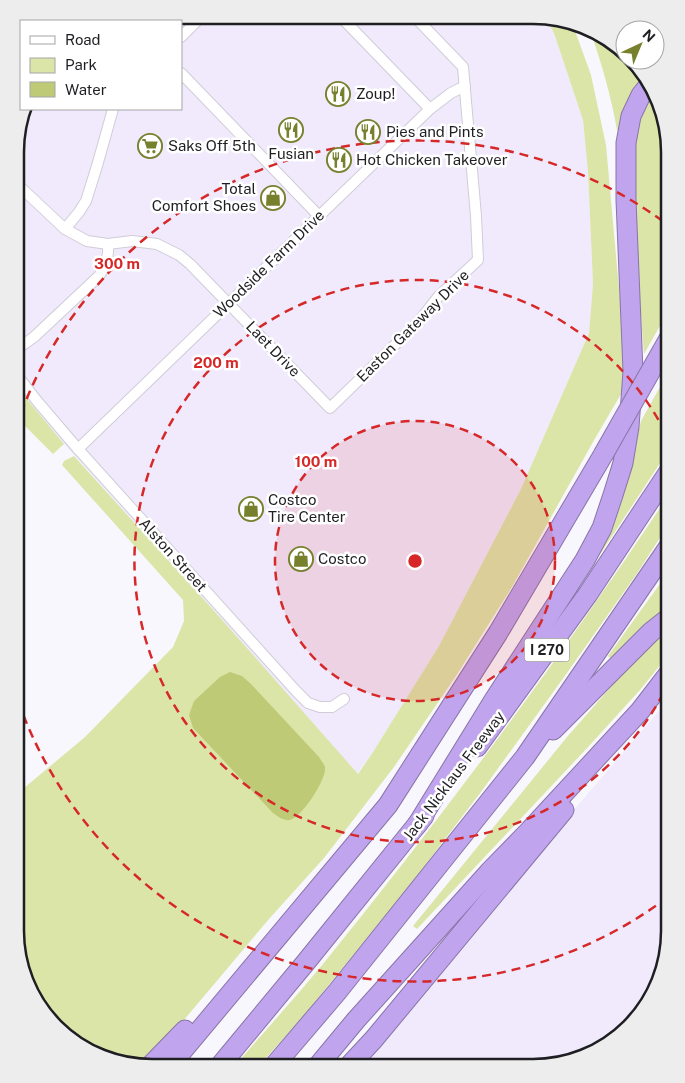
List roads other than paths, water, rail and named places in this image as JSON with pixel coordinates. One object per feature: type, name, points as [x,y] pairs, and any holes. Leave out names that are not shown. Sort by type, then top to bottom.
[{"type":"highway","points":[[417,825],[494,700],[585,560],[602,528],[614,495],[623,463],[629,427],[633,371],[626,200],[626,143],[633,110],[645,89]]},
{"type":"highway","points":[[176,1059],[388,805],[498,633],[661,353]]},
{"type":"highway","name":"Jack Nicklaus Freeway","points":[[226,1059],[417,825],[489,732],[588,594],[661,484]]},
{"type":"highway","name":"I 270","points":[[280,1059],[337,992],[525,758],[661,558]]},
{"type":"highway","points":[[525,758],[661,624]]},
{"type":"highway","points":[[356,1059],[587,782],[661,684]]},
{"type":"highway","points":[[324,1059],[356,1020],[483,879],[640,711]]},
{"type":"highway","points":[[157,1059],[272,942]]},
{"type":"street","points":[[182,36],[194,24]]},
{"type":"street","points":[[348,24],[430,110]]},
{"type":"street","name":"Easton Gateway Drive","points":[[330,408],[420,320],[438,297],[478,260],[463,67],[422,24]]},
{"type":"street","points":[[182,74],[319,216]]},
{"type":"street","name":"Woodside Farm Drive","points":[[78,449],[430,110],[451,93],[465,86]]},
{"type":"street","points":[[64,229],[86,201],[113,110]]},
{"type":"street","name":"Laet Drive","points":[[24,191],[64,229],[87,241],[108,244],[132,241],[157,244],[179,255],[229,303],[330,408]]},
{"type":"street","points":[[24,344],[98,276],[104,268],[108,254],[108,244]]},
{"type":"street","name":"Alston Street","points":[[24,384],[78,449],[308,703],[320,707],[332,707],[344,699]]},
{"type":"water","points":[[230,672],[242,676],[251,684],[319,757],[325,767],[325,773],[313,797],[301,812],[290,820],[278,817],[272,812],[193,728],[189,715],[194,701],[220,677]]},
{"type":"place","name":"Zoup!","points":[[338,94]]},
{"type":"place","name":"Fusian","points":[[291,130]]},
{"type":"place","name":"Pies and Pints","points":[[368,132]]},
{"type":"place","name":"Saks Off 5th","points":[[150,146]]},
{"type":"place","name":"Hot Chicken Takeover","points":[[339,160]]},
{"type":"place","name":"Total Comfort Shoes","points":[[273,198]]},
{"type":"place","name":"Costco Tire Center","points":[[251,509]]},
{"type":"place","name":"Costco","points":[[301,559]]}]
